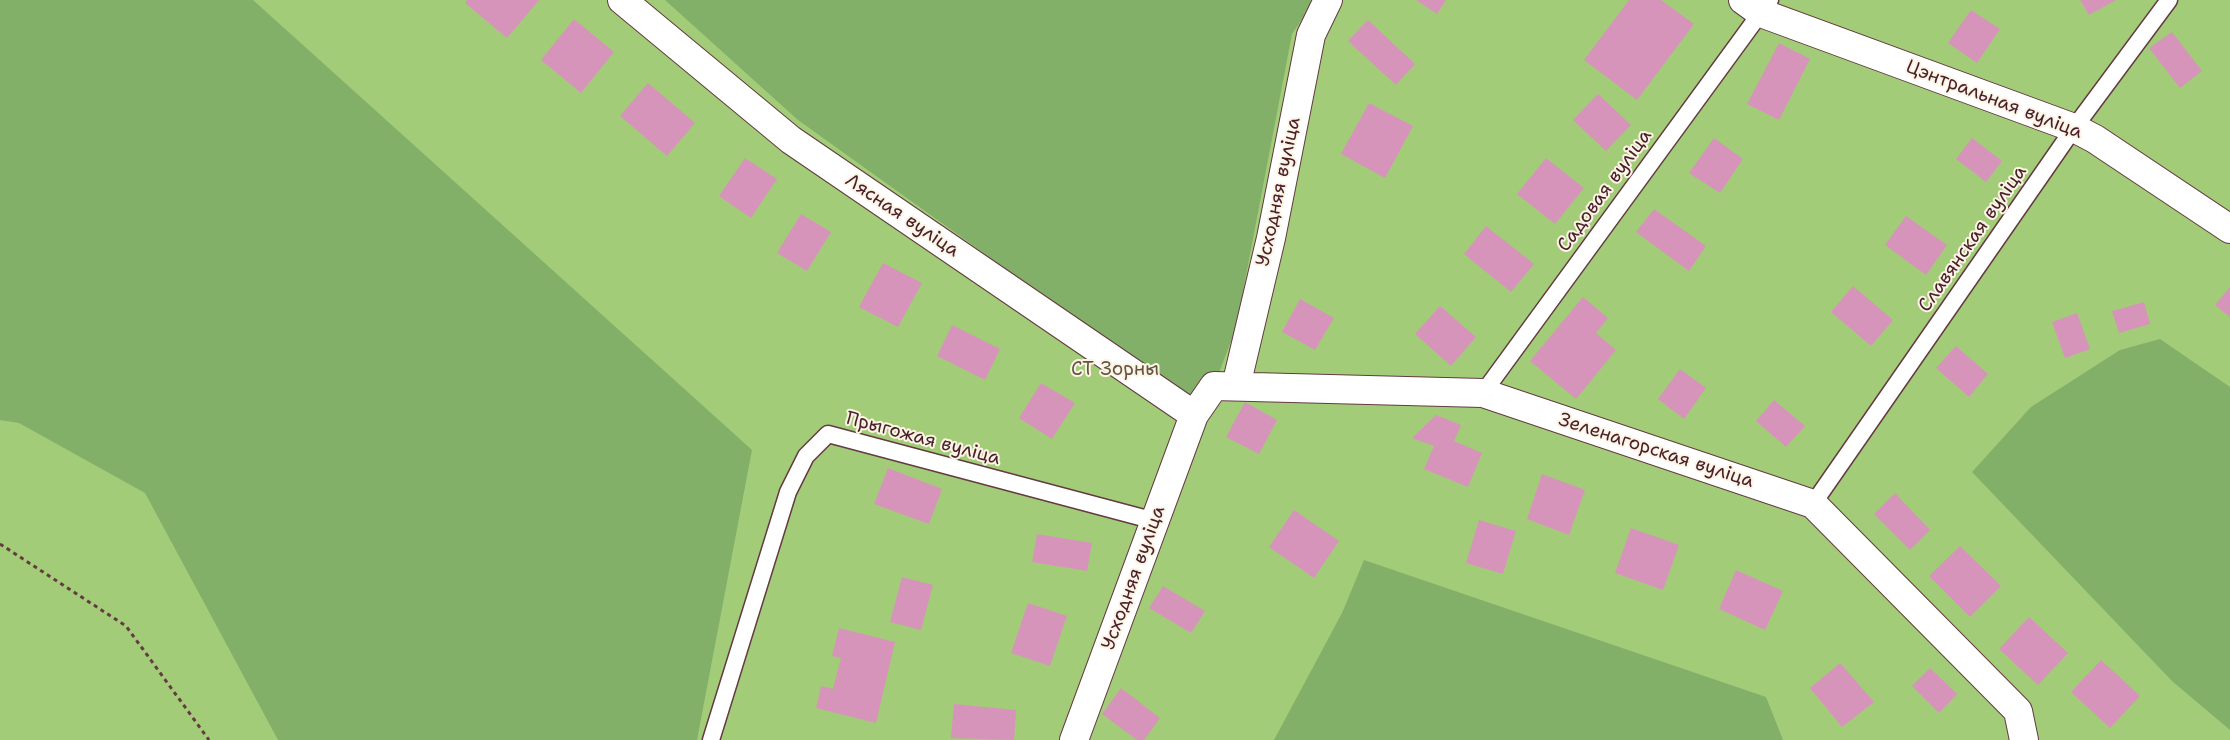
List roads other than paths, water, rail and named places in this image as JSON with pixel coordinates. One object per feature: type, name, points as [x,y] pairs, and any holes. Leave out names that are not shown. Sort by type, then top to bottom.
[{"type":"street","name":"Лясная вуліца","points":[[622,0],[791,140],[1194,415]]},
{"type":"street","name":"Усходняя вуліца","points":[[1236,386],[1271,238],[1311,35],[1328,0]]},
{"type":"street","name":"Цэнтральная вуліца","points":[[1758,4],[2074,128],[2095,139],[2230,229]]},
{"type":"street","name":"Зеленагорская вуліца","points":[[1194,415],[1214,386],[1483,393],[1813,504],[2018,711],[2024,740]]},
{"type":"street","name":"Усходняя вуліца","points":[[1074,740],[1194,415]]},
{"type":"lane","name":"Славянская вуліца","points":[[1813,504],[2074,128],[2169,0]]},
{"type":"lane","name":"Садовая вуліца","points":[[1483,393],[1758,4]]},
{"type":"lane","name":"Прыгожая вуліца","points":[[711,740],[788,492],[806,456],[828,434],[1155,521]]},
{"type":"park label","name":"СТ Зорны","points":[[1115,370]]}]
